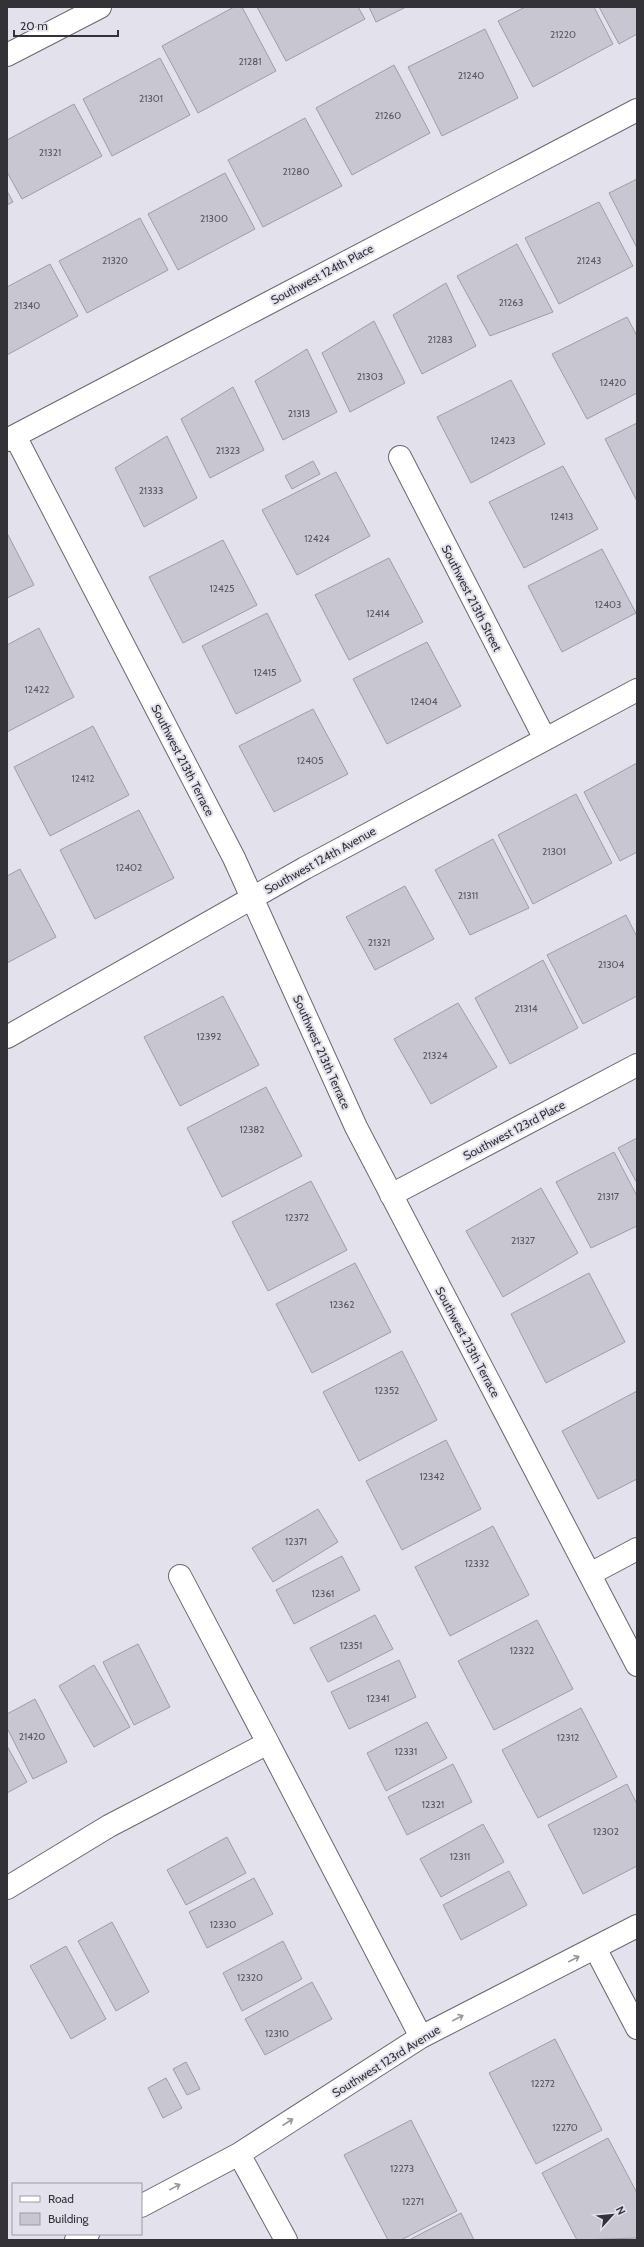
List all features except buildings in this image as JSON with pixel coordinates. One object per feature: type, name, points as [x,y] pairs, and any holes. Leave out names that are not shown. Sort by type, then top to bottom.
[{"type":"street","points":[[7,55],[100,7]]},
{"type":"street","name":"Southwest 124th Place","points":[[11,438],[637,110]]},
{"type":"street","name":"Southwest 213th Terrace","points":[[11,438],[234,858],[356,1127],[637,1665]]},
{"type":"street","name":"Southwest 213th Street","points":[[400,457],[545,740]]},
{"type":"street","name":"Southwest 124th Avenue","points":[[7,1037],[252,898],[637,690]]},
{"type":"street","name":"Southwest 123rd Place","points":[[391,1195],[637,1066]]},
{"type":"street","points":[[590,1574],[637,1549]]},
{"type":"street","points":[[180,1576],[421,2037]]},
{"type":"street","points":[[7,1888],[109,1826],[268,1743]]},
{"type":"street","name":"Southwest 123rd Avenue","points":[[142,2205],[239,2154],[421,2037],[637,1926]]},
{"type":"street","points":[[595,1948],[637,2028]]},
{"type":"street","points":[[239,2154],[286,2240]]},
{"type":"street","points":[[76,2240],[86,2235]]}]
